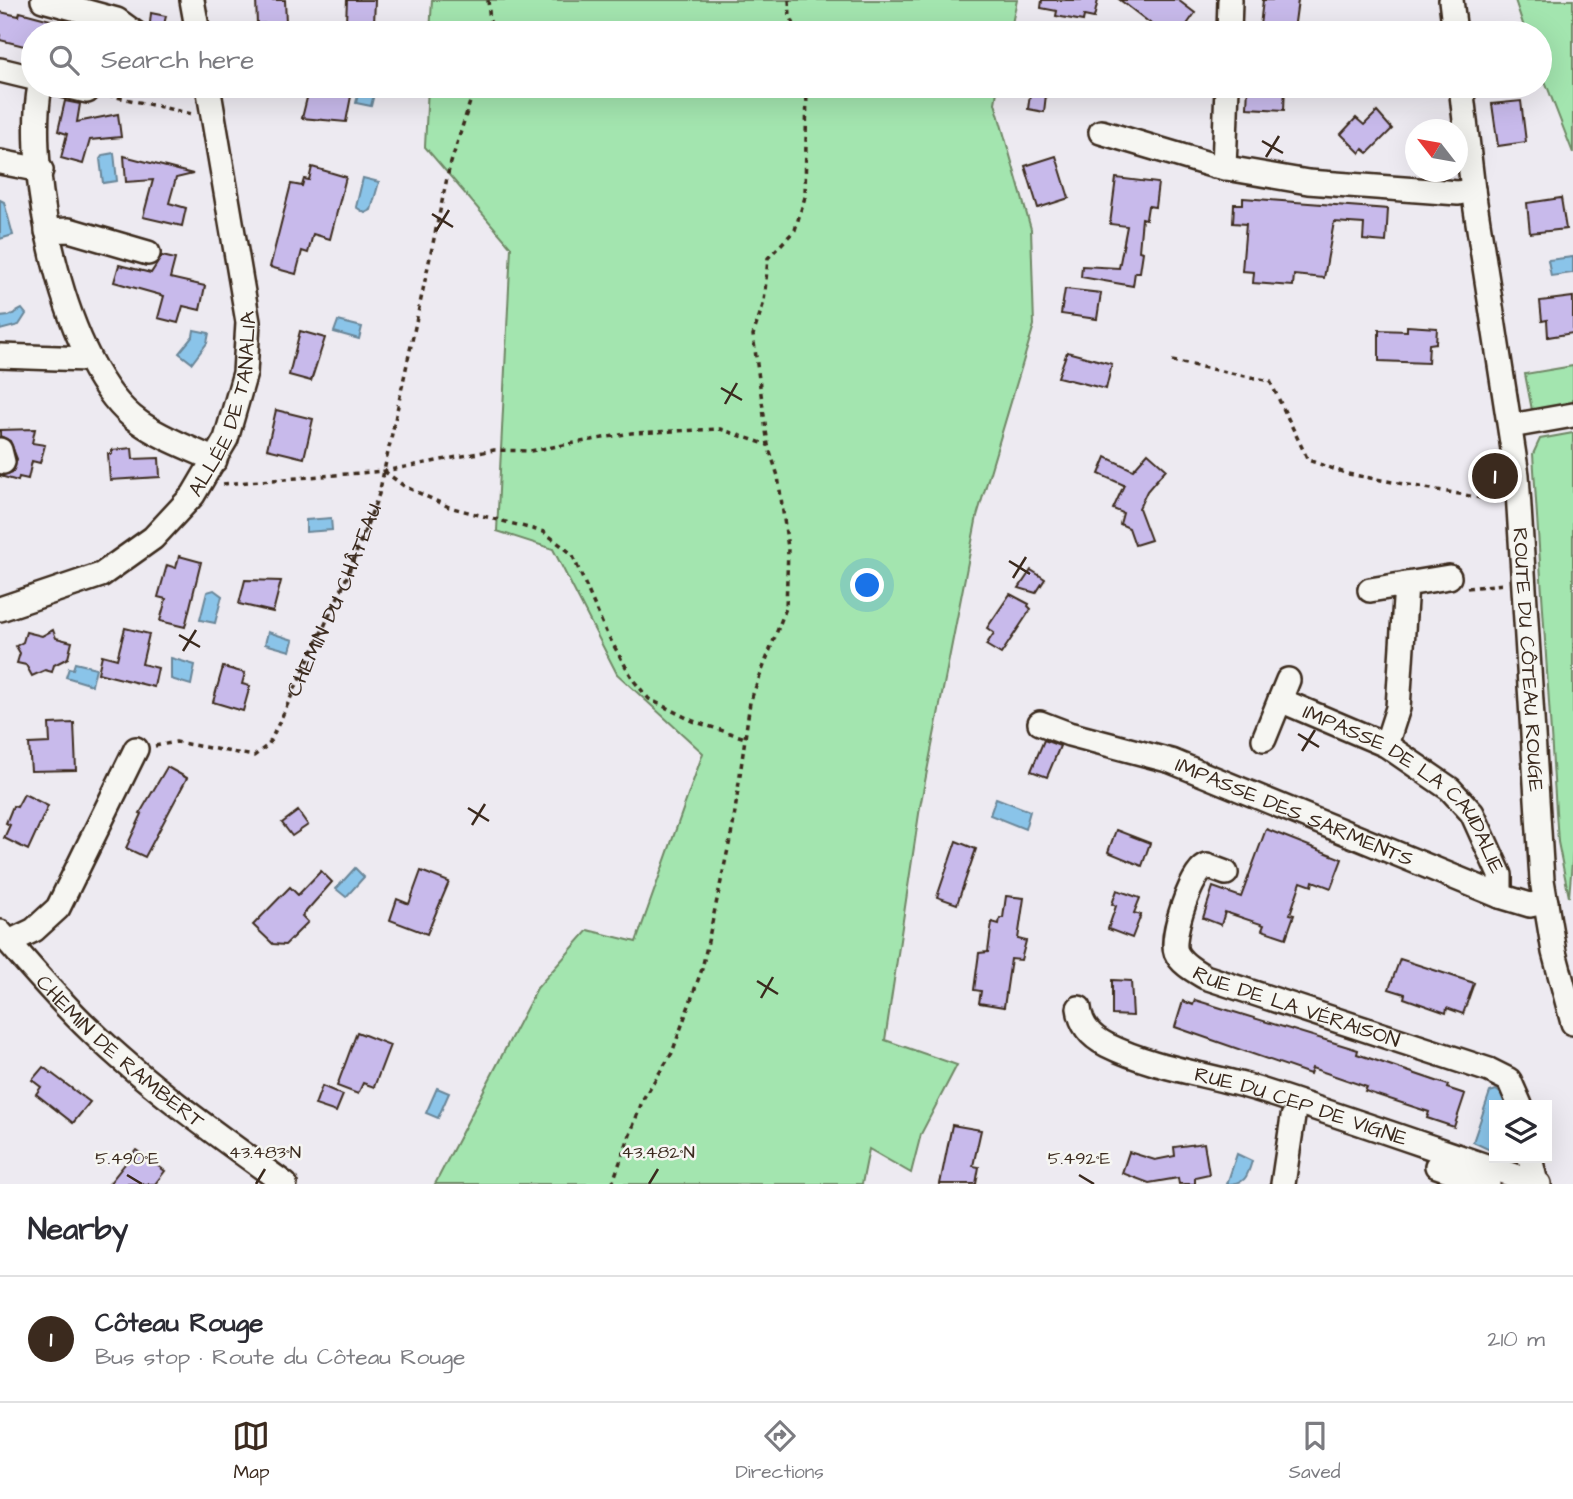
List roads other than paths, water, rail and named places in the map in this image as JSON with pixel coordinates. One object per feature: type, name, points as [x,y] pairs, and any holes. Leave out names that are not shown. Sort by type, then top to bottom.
[{"type":"street","points":[[192,0],[196,21]]},
{"type":"street","points":[[1229,21],[1230,0]]},
{"type":"street","points":[[1451,0],[1454,21]]},
{"type":"street","points":[[54,1],[118,21]]},
{"type":"street","points":[[0,70],[21,75]]},
{"type":"street","points":[[39,98],[37,117],[47,231],[62,293],[87,359],[105,385],[138,422],[210,469]]},
{"type":"street","name":"ALLÉE DE TANALIA","points":[[0,609],[101,575],[153,538],[180,511],[210,469],[240,398],[245,373],[248,322],[210,98]]},
{"type":"street","points":[[1224,168],[1227,98]]},
{"type":"street","name":"ROUTE DU CÔTEAU ROUGE","points":[[1462,98],[1473,190],[1511,426],[1520,506],[1538,832],[1546,902],[1554,952],[1573,1023]]},
{"type":"street","points":[[1101,132],[1224,168],[1308,182],[1458,193],[1473,190]]},
{"type":"street","points":[[0,162],[41,170]]},
{"type":"street","points":[[47,231],[69,230],[148,253]]},
{"type":"street","points":[[0,356],[87,359]]},
{"type":"street","points":[[1511,426],[1573,415]]},
{"type":"street","points":[[1370,590],[1449,578]]},
{"type":"street","points":[[1386,745],[1398,708],[1406,584]]},
{"type":"street","name":"IMPASSE DE LA CAUDALIE","points":[[1264,739],[1284,690],[1386,745],[1450,789],[1472,813],[1500,876],[1500,896]]},
{"type":"street","name":"IMPASSE DES SARMENTS","points":[[1040,723],[1069,734],[1171,761],[1500,896],[1530,905],[1546,902]]},
{"type":"street","points":[[4,937],[34,930],[58,908],[136,749]]},
{"type":"street","name":"RUE DE LA VÉRAISON","points":[[1226,873],[1207,866],[1197,872],[1175,930],[1176,952],[1188,968],[1205,977],[1489,1070],[1509,1080],[1518,1100]]},
{"type":"street","name":"CHEMIN DE RAMBERT","points":[[4,937],[24,962],[92,1033],[212,1131],[285,1184]]},
{"type":"street","name":"RUE DU CEP DE VIGNE","points":[[1079,1009],[1080,1019],[1090,1033],[1109,1046],[1205,1078],[1258,1089],[1537,1184]]},
{"type":"street","points":[[1205,1078],[1254,1104],[1459,1179],[1488,1184]]},
{"type":"street","points":[[1283,1184],[1293,1117]]},
{"type":"street","points":[[1532,1163],[1537,1184]]},
{"type":"water","points":[[357,98],[373,98],[371,106],[356,103]]},
{"type":"water","points":[[114,153],[117,181],[103,183],[100,159],[103,155]]},
{"type":"water","points":[[363,178],[379,182],[371,210],[365,213],[356,207]]},
{"type":"water","points":[[0,200],[4,202],[13,235],[0,239]]},
{"type":"water","points":[[1573,257],[1573,273],[1551,276],[1548,260]]},
{"type":"water","points":[[22,309],[26,314],[19,325],[0,330],[0,317],[9,316]]},
{"type":"water","points":[[338,321],[362,327],[359,339],[334,332]]},
{"type":"water","points":[[194,330],[209,333],[207,343],[192,363],[179,353],[193,336]]},
{"type":"water","points":[[331,518],[332,530],[306,532],[306,520]]},
{"type":"water","points":[[214,590],[222,596],[215,623],[200,620],[207,592]]},
{"type":"water","points":[[268,632],[293,640],[290,651],[265,644]]},
{"type":"water","points":[[171,658],[195,665],[191,685],[171,679]]},
{"type":"water","points":[[75,663],[96,668],[92,685],[66,677],[69,668],[73,669]]},
{"type":"water","points":[[996,798],[1030,811],[1025,829],[990,815]]},
{"type":"water","points":[[355,868],[364,877],[346,897],[336,889]]},
{"type":"water","points":[[437,1088],[449,1093],[438,1118],[426,1113]]},
{"type":"water","points":[[1496,1090],[1505,1100],[1489,1100],[1489,1150],[1473,1142],[1490,1092]]},
{"type":"water","points":[[1237,1154],[1252,1161],[1247,1176],[1238,1183],[1227,1184]]},
{"type":"place","name":"Côteau Rouge","points":[[1495,476]]}]
